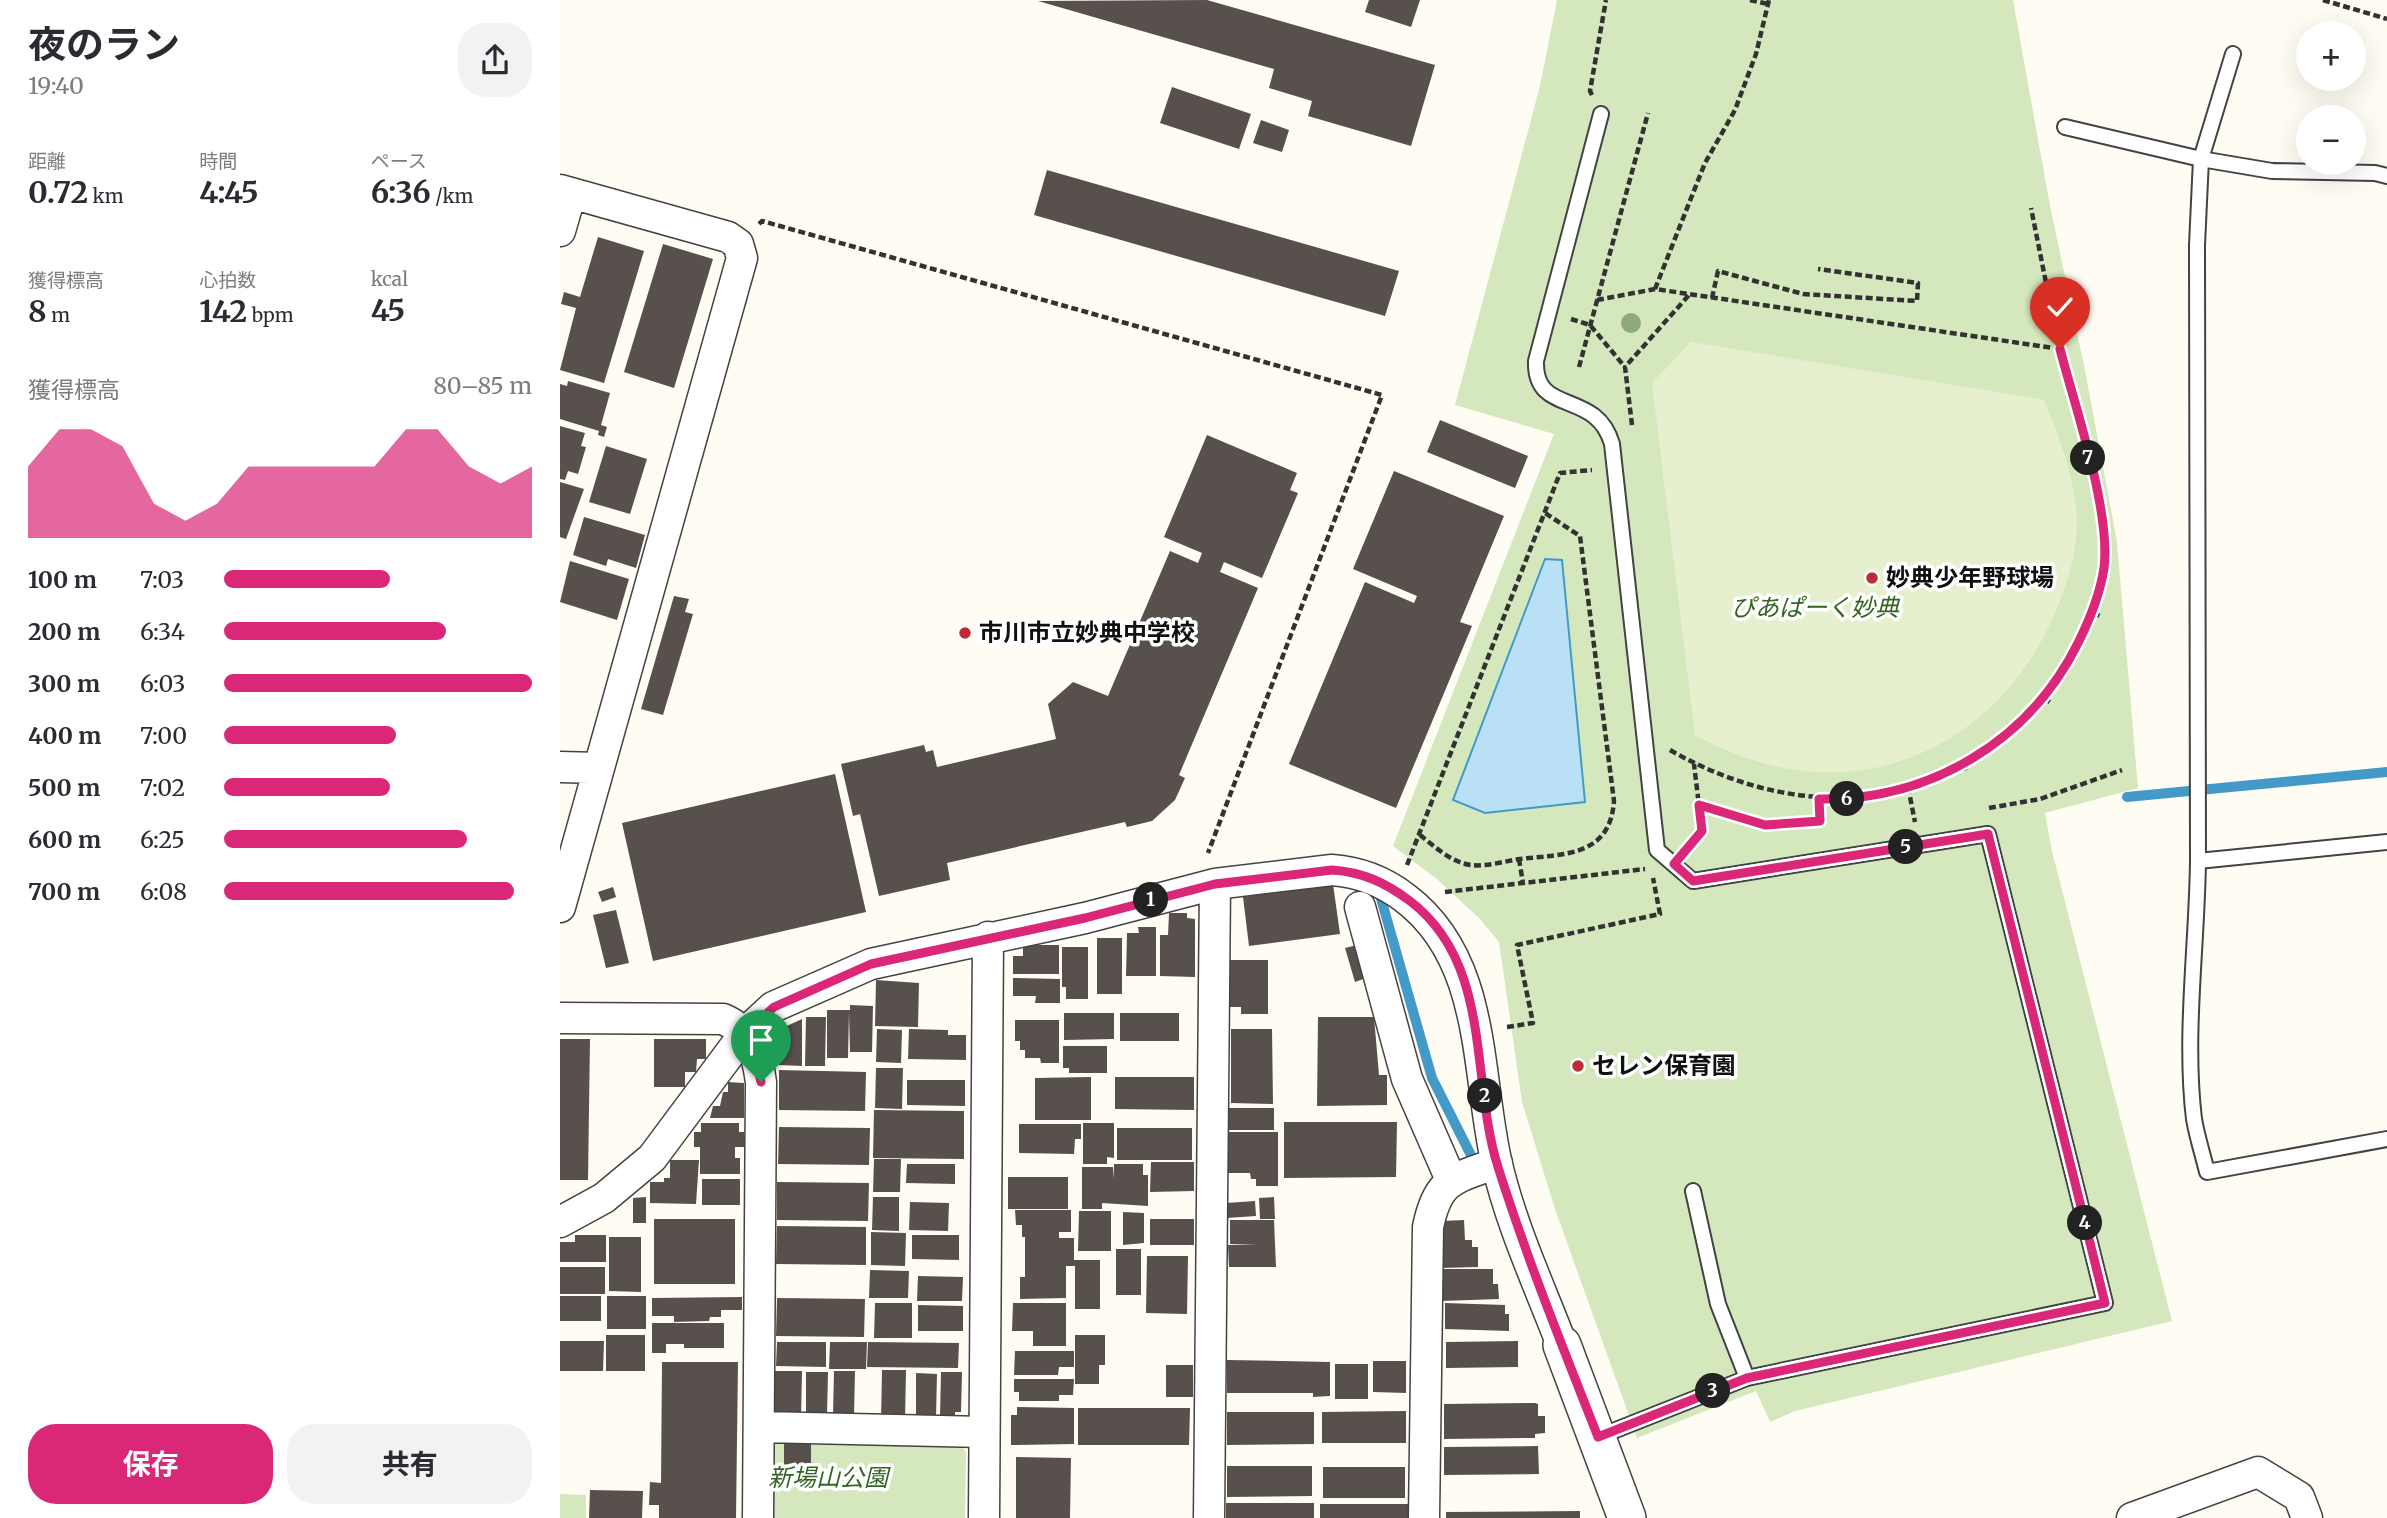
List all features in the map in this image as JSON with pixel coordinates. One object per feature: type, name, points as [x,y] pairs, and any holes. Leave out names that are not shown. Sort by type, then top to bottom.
[{"type":"street","points":[[560,231],[566,192],[728,237],[738,244],[742,258],[560,907]]},
{"type":"street","points":[[560,767],[598,768]]},
{"type":"street","points":[[560,1222],[604,1198],[652,1158],[745,1033],[774,1007],[871,964],[1085,918],[1205,886],[1332,870],[1351,871],[1394,889],[1433,922],[1463,976],[1473,1014],[1497,1163],[1627,1518]]},
{"type":"street","points":[[1205,886],[1209,1518]]},
{"type":"street","points":[[1360,907],[1407,1079],[1451,1180]]},
{"type":"street","points":[[984,1518],[988,937]]},
{"type":"street","points":[[560,1017],[723,1019],[745,1033],[753,1045],[761,1082],[758,1518]]},
{"type":"street","points":[[1424,1518],[1428,1227],[1435,1198],[1451,1180],[1497,1163]]},
{"type":"street","points":[[758,1427],[984,1432]]},
{"type":"street","points":[[2132,1518],[2258,1472],[2299,1497],[2307,1518]]},
{"type":"lane","points":[[2234,54],[2201,159],[2197,245],[2198,861],[2197,944],[2190,1044],[2194,1121],[2207,1172],[2387,1139]]},
{"type":"lane","points":[[1598,1437],[1747,1378],[2105,1303],[1988,834],[1693,881],[1657,850],[1612,444],[1608,430],[1598,417],[1545,392],[1536,379],[1536,361],[1601,114]]},
{"type":"lane","points":[[2065,127],[2201,159],[2272,171],[2375,173],[2387,176]]},
{"type":"lane","points":[[2198,861],[2387,842]]},
{"type":"lane","points":[[1693,1191],[1718,1304],[1747,1378]]},
{"type":"path","points":[[1590,91],[1606,0]]},
{"type":"path","points":[[1655,289],[1705,163],[1735,110],[1756,54],[1769,2],[1750,0]]},
{"type":"path","points":[[2323,0],[2387,19]]},
{"type":"path","points":[[1579,367],[1648,113]]},
{"type":"path","points":[[1669,749],[1694,763],[1751,786],[1819,799],[1874,796],[1908,787],[1963,764],[2015,729],[2045,698],[2070,660],[2093,613],[2104,567],[2101,511],[2060,349],[2031,208]]},
{"type":"path","points":[[738,244],[762,221],[1382,396],[1205,886]]},
{"type":"path","points":[[1712,298],[1718,271],[1804,294],[1917,301],[1918,283],[1818,269]]},
{"type":"path","points":[[1597,299],[1655,289],[2060,349]]},
{"type":"path","points":[[1625,367],[1690,295]]},
{"type":"path","points":[[1590,325],[1625,367],[1632,425]]},
{"type":"path","points":[[1410,858],[1560,473],[1595,470]]},
{"type":"path","points":[[1420,835],[1443,853],[1470,865],[1580,852],[1606,832],[1613,819],[1614,801],[1580,536],[1545,513]]},
{"type":"path","points":[[2093,613],[2100,615]]},
{"type":"path","points":[[2045,698],[2051,703]]},
{"type":"path","points":[[1674,864],[1702,831],[1694,763]]},
{"type":"path","points":[[1963,764],[1968,772]]},
{"type":"path","points":[[1989,808],[2040,799],[2122,769]]},
{"type":"path","points":[[1908,787],[1915,822]]},
{"type":"path","points":[[1699,805],[1765,825],[1820,821],[1819,799]]},
{"type":"path","points":[[1519,859],[1522,883]]},
{"type":"path","points":[[1434,893],[1651,868],[1660,914],[1517,945],[1533,1023],[1506,1027]]},
{"type":"green space","name":"ぴあぱーく妙典","points":[[1557,0],[2013,0],[2050,206],[2085,370],[2117,542],[2138,788],[2045,813],[2051,847],[2172,1321],[1795,1411],[1770,1422],[1756,1391],[1637,1438],[1555,1209],[1522,1102],[1499,942],[1480,919],[1437,879],[1393,846],[1554,434],[1455,405],[1540,86]]},
{"type":"green space","name":"妙典少年野球場","points":[[1691,342],[2044,400],[2064,452],[2074,493],[2077,523],[2074,555],[2066,586],[2054,615],[2026,666],[2000,698],[1970,724],[1937,746],[1901,761],[1862,770],[1821,772],[1779,767],[1757,761],[1695,735],[1652,383]]},
{"type":"green space","name":"新場山公園","points":[[781,1436],[953,1440],[966,1451],[965,1518],[769,1518],[769,1448]]},
{"type":"green space","points":[[560,1494],[586,1495],[586,1518],[560,1518]]},
{"type":"water","points":[[1545,559],[1562,560],[1585,802],[1485,813],[1453,800]]},
{"type":"building","points":[[1207,0],[1435,65],[1411,146],[1308,116],[1312,101],[1269,88],[1274,69],[1038,1]]},
{"type":"building","points":[[1369,0],[1420,0],[1411,27],[1365,12]]},
{"type":"building","points":[[1172,87],[1251,114],[1239,149],[1160,123]]},
{"type":"building","points":[[1261,120],[1289,130],[1282,152],[1253,143]]},
{"type":"building","points":[[1047,170],[1399,271],[1385,316],[1034,215]]},
{"type":"building","points":[[598,237],[644,251],[604,383],[560,370],[576,308],[561,304],[564,292],[580,297]]},
{"type":"building","points":[[663,244],[713,259],[674,388],[624,372]]},
{"type":"building","points":[[568,381],[610,393],[601,425],[607,427],[604,437],[598,435],[599,431],[560,419],[560,384],[567,386]]},
{"type":"building","points":[[1440,420],[1528,456],[1515,488],[1427,452]]},
{"type":"building","points":[[560,426],[585,433],[581,446],[586,447],[578,474],[568,471],[565,480],[560,479]]},
{"type":"building","points":[[1207,435],[1297,473],[1290,490],[1298,493],[1262,578],[1224,562],[1220,572],[1258,588],[1179,775],[1185,778],[1175,800],[1152,821],[1127,827],[1125,822],[947,863],[950,880],[879,896],[860,814],[853,816],[841,764],[924,745],[926,752],[933,750],[937,767],[1056,739],[1048,704],[1073,682],[1108,696],[1170,551],[1198,563],[1202,553],[1164,537]]},
{"type":"building","points":[[606,446],[647,459],[630,514],[589,502]]},
{"type":"building","points":[[1394,471],[1504,516],[1460,622],[1472,626],[1396,808],[1289,764],[1365,582],[1414,603],[1417,596],[1353,569]]},
{"type":"building","points":[[560,482],[584,489],[566,539],[560,537]]},
{"type":"building","points":[[584,517],[645,535],[636,568],[608,559],[606,566],[573,555]]},
{"type":"building","points":[[570,561],[629,579],[617,620],[560,602]]},
{"type":"building","points":[[674,596],[689,599],[685,612],[693,614],[663,715],[641,709]]},
{"type":"building","points":[[835,774],[866,912],[653,961],[622,823]]},
{"type":"building","points":[[1333,884],[1340,934],[1249,946],[1243,897]]},
{"type":"building","points":[[613,887],[616,897],[602,902],[598,892]]},
{"type":"building","points":[[616,910],[629,963],[606,968],[593,915]]},
{"type":"building","points":[[1169,913],[1187,913],[1187,918],[1195,919],[1195,977],[1160,976],[1160,935],[1168,935]]},
{"type":"building","points":[[1138,927],[1156,927],[1156,976],[1126,976],[1127,933],[1139,933]]},
{"type":"building","points":[[1097,938],[1122,938],[1122,994],[1097,994]]},
{"type":"building","points":[[1023,945],[1059,945],[1059,974],[1013,974],[1013,956],[1023,956]]},
{"type":"building","points":[[1357,945],[1366,978],[1355,982],[1345,948]]},
{"type":"building","points":[[1062,947],[1088,947],[1088,999],[1066,999],[1066,987],[1062,987]]},
{"type":"building","points":[[1227,960],[1268,960],[1268,1014],[1241,1014],[1241,1007],[1227,1007]]},
{"type":"building","points":[[1013,978],[1060,979],[1060,1003],[1035,1003],[1036,996],[1013,996]]},
{"type":"building","points":[[876,980],[919,983],[918,1027],[875,1026]]},
{"type":"building","points":[[850,1005],[873,1006],[872,1052],[850,1052],[849,1013],[848,1058],[827,1058],[827,1010],[850,1010]]},
{"type":"building","points":[[1064,1013],[1114,1013],[1114,1039],[1064,1040]]},
{"type":"building","points":[[1120,1013],[1179,1013],[1179,1041],[1120,1041]]},
{"type":"building","points":[[806,1017],[826,1017],[825,1066],[805,1066]]},
{"type":"building","points":[[1318,1017],[1374,1017],[1379,1075],[1387,1075],[1387,1105],[1317,1106]]},
{"type":"building","points":[[802,1019],[802,1066],[778,1065],[778,1030]]},
{"type":"building","points":[[1015,1020],[1059,1020],[1059,1063],[1041,1063],[1040,1058],[1025,1058],[1025,1050],[1020,1050],[1020,1041],[1015,1041]]},
{"type":"building","points":[[877,1029],[902,1030],[901,1063],[876,1062]]},
{"type":"building","points":[[909,1029],[948,1030],[948,1035],[966,1035],[966,1060],[908,1059]]},
{"type":"building","points":[[1231,1029],[1272,1029],[1273,1104],[1231,1103]]},
{"type":"building","points":[[560,1039],[590,1039],[588,1180],[560,1180]]},
{"type":"building","points":[[654,1039],[706,1039],[706,1059],[697,1059],[696,1072],[685,1072],[685,1087],[654,1087]]},
{"type":"building","points":[[1063,1046],[1107,1046],[1107,1073],[1069,1073],[1069,1068],[1063,1068]]},
{"type":"building","points":[[876,1068],[903,1068],[902,1109],[875,1108]]},
{"type":"building","points":[[779,1070],[866,1072],[865,1111],[779,1110]]},
{"type":"building","points":[[1091,1077],[1091,1120],[1035,1120],[1035,1078]]},
{"type":"building","points":[[1115,1077],[1194,1077],[1194,1110],[1115,1109]]},
{"type":"building","points":[[907,1080],[965,1080],[965,1106],[907,1105]]},
{"type":"building","points":[[728,1082],[744,1083],[744,1118],[710,1118],[713,1106],[720,1106],[723,1092],[728,1092]]},
{"type":"building","points":[[1225,1108],[1274,1108],[1274,1130],[1225,1130]]},
{"type":"building","points":[[874,1110],[964,1111],[964,1159],[873,1158]]},
{"type":"building","points":[[1284,1122],[1397,1122],[1396,1177],[1284,1178]]},
{"type":"building","points":[[701,1123],[739,1123],[739,1132],[744,1132],[745,1147],[735,1147],[735,1158],[740,1158],[740,1174],[700,1174],[700,1147],[694,1147],[694,1132],[701,1132]]},
{"type":"building","points":[[1083,1123],[1114,1123],[1114,1158],[1107,1157],[1107,1164],[1083,1164]]},
{"type":"building","points":[[1019,1124],[1081,1124],[1081,1139],[1075,1139],[1074,1154],[1019,1153]]},
{"type":"building","points":[[779,1127],[870,1128],[869,1165],[778,1164]]},
{"type":"building","points":[[1117,1128],[1192,1128],[1192,1160],[1117,1160]]},
{"type":"building","points":[[1225,1132],[1278,1132],[1278,1186],[1256,1186],[1256,1179],[1251,1179],[1250,1173],[1225,1173]]},
{"type":"building","points":[[874,1159],[901,1159],[900,1192],[873,1192]]},
{"type":"building","points":[[670,1160],[699,1160],[696,1204],[650,1203],[650,1182],[664,1182],[664,1178],[670,1178]]},
{"type":"building","points":[[1151,1162],[1194,1162],[1194,1191],[1150,1192]]},
{"type":"building","points":[[907,1164],[955,1164],[955,1184],[906,1183]]},
{"type":"building","points":[[1114,1164],[1143,1164],[1143,1175],[1148,1175],[1148,1206],[1102,1203],[1102,1209],[1082,1209],[1082,1167],[1113,1167],[1114,1179]]},
{"type":"building","points":[[1008,1177],[1068,1177],[1068,1209],[1008,1209]]},
{"type":"building","points":[[702,1179],[740,1179],[740,1205],[702,1205]]},
{"type":"building","points":[[777,1182],[869,1183],[868,1221],[777,1220]]},
{"type":"building","points":[[646,1197],[646,1223],[633,1223],[633,1198]]},
{"type":"building","points":[[873,1197],[899,1197],[899,1231],[872,1230]]},
{"type":"building","points":[[1274,1197],[1275,1219],[1260,1219],[1259,1198]]},
{"type":"building","points":[[1255,1201],[1256,1216],[1227,1218],[1226,1203]]},
{"type":"building","points":[[910,1202],[949,1203],[948,1231],[909,1230]]},
{"type":"building","points":[[1015,1210],[1071,1210],[1071,1232],[1059,1232],[1059,1238],[1074,1238],[1074,1260],[1100,1260],[1100,1309],[1075,1309],[1075,1266],[1066,1266],[1066,1298],[1020,1299],[1020,1277],[1025,1277],[1025,1237],[1022,1237],[1022,1225],[1016,1225]]},
{"type":"building","points":[[1079,1211],[1111,1211],[1111,1251],[1078,1251]]},
{"type":"building","points":[[1123,1212],[1144,1213],[1144,1243],[1123,1245]]},
{"type":"building","points":[[654,1219],[735,1219],[735,1284],[654,1284]]},
{"type":"building","points":[[1150,1219],[1194,1219],[1194,1245],[1150,1245]]},
{"type":"building","points":[[1230,1220],[1274,1220],[1276,1267],[1229,1267],[1228,1245],[1257,1245],[1230,1244]]},
{"type":"building","points":[[1464,1220],[1465,1240],[1472,1240],[1472,1247],[1478,1247],[1478,1267],[1441,1268],[1441,1221]]},
{"type":"building","points":[[777,1226],[866,1227],[866,1265],[776,1264]]},
{"type":"building","points":[[871,1232],[906,1233],[905,1266],[871,1265]]},
{"type":"building","points":[[575,1235],[606,1235],[606,1262],[560,1262],[560,1242],[575,1242]]},
{"type":"building","points":[[912,1235],[959,1235],[959,1260],[912,1259]]},
{"type":"building","points":[[609,1237],[641,1237],[641,1292],[609,1291]]},
{"type":"building","points":[[1116,1249],[1141,1249],[1141,1295],[1116,1295]]},
{"type":"building","points":[[1147,1256],[1188,1256],[1187,1314],[1146,1313]]},
{"type":"building","points":[[560,1267],[605,1267],[605,1294],[560,1294]]},
{"type":"building","points":[[1441,1269],[1493,1269],[1493,1284],[1498,1284],[1499,1299],[1441,1301]]},
{"type":"building","points":[[870,1270],[909,1271],[908,1298],[869,1298]]},
{"type":"building","points":[[918,1276],[963,1277],[962,1301],[917,1301]]},
{"type":"building","points":[[560,1296],[601,1296],[601,1321],[560,1321]]},
{"type":"building","points":[[607,1296],[646,1296],[646,1329],[607,1329]]},
{"type":"building","points":[[742,1297],[742,1310],[721,1310],[721,1317],[710,1317],[709,1321],[674,1322],[674,1316],[652,1316],[652,1298]]},
{"type":"building","points":[[777,1298],[865,1299],[864,1337],[776,1336]]},
{"type":"building","points":[[875,1303],[912,1303],[912,1338],[874,1338]]},
{"type":"building","points":[[1013,1303],[1066,1303],[1066,1346],[1033,1346],[1033,1331],[1012,1331]]},
{"type":"building","points":[[1445,1303],[1505,1305],[1505,1314],[1509,1314],[1509,1331],[1445,1329]]},
{"type":"building","points":[[918,1305],[963,1306],[963,1331],[918,1331]]},
{"type":"building","points":[[652,1323],[724,1323],[724,1348],[684,1348],[684,1344],[666,1344],[666,1353],[652,1353]]},
{"type":"building","points":[[606,1335],[645,1335],[645,1371],[606,1371]]},
{"type":"building","points":[[1075,1335],[1105,1335],[1105,1365],[1099,1365],[1099,1384],[1075,1384]]},
{"type":"building","points":[[560,1341],[604,1341],[603,1371],[560,1371]]},
{"type":"building","points":[[1518,1341],[1518,1367],[1446,1368],[1446,1342]]},
{"type":"building","points":[[777,1342],[826,1342],[826,1367],[776,1366]]},
{"type":"building","points":[[830,1342],[867,1342],[866,1369],[829,1369]]},
{"type":"building","points":[[868,1342],[959,1343],[958,1368],[867,1367]]},
{"type":"building","points":[[1015,1351],[1074,1351],[1074,1367],[1059,1367],[1058,1375],[1014,1375]]},
{"type":"building","points":[[1227,1360],[1330,1362],[1330,1396],[1313,1397],[1313,1393],[1227,1393]]},
{"type":"building","points":[[1373,1361],[1406,1361],[1406,1393],[1373,1392]]},
{"type":"building","points":[[662,1362],[738,1362],[736,1518],[659,1518],[659,1505],[649,1505],[650,1482],[661,1483]]},
{"type":"building","points":[[1335,1364],[1368,1364],[1368,1399],[1335,1399]]},
{"type":"building","points":[[1166,1365],[1193,1365],[1193,1397],[1166,1397]]},
{"type":"building","points":[[882,1370],[906,1370],[905,1420],[881,1420]]},
{"type":"building","points":[[774,1371],[802,1371],[801,1419],[780,1419],[773,1410]]},
{"type":"building","points":[[834,1371],[855,1371],[854,1416],[833,1416]]},
{"type":"building","points":[[806,1372],[828,1372],[827,1416],[806,1416]]},
{"type":"building","points":[[941,1372],[962,1372],[961,1412],[955,1412],[955,1417],[940,1417]]},
{"type":"building","points":[[916,1373],[937,1374],[936,1417],[916,1417]]},
{"type":"building","points":[[1014,1379],[1074,1379],[1073,1395],[1059,1395],[1059,1401],[1019,1401],[1019,1392],[1014,1392]]},
{"type":"building","points":[[1444,1404],[1538,1404],[1538,1416],[1545,1416],[1545,1433],[1535,1434],[1535,1438],[1444,1439]]},
{"type":"building","points":[[1017,1407],[1074,1408],[1074,1444],[1011,1445],[1011,1415],[1017,1415]]},
{"type":"building","points":[[1078,1408],[1190,1408],[1189,1445],[1078,1445]]},
{"type":"building","points":[[1406,1411],[1406,1443],[1322,1443],[1322,1412]]},
{"type":"building","points":[[1227,1412],[1314,1412],[1314,1444],[1227,1445]]},
{"type":"building","points":[[784,1444],[811,1444],[811,1465],[784,1465]]},
{"type":"building","points":[[1538,1446],[1539,1474],[1444,1475],[1444,1447]]},
{"type":"building","points":[[1016,1457],[1071,1458],[1070,1518],[1016,1518]]},
{"type":"building","points":[[1227,1466],[1312,1466],[1312,1496],[1227,1497]]},
{"type":"building","points":[[1323,1467],[1405,1467],[1405,1498],[1323,1498]]},
{"type":"building","points":[[590,1490],[643,1491],[642,1518],[589,1518]]},
{"type":"building","points":[[1226,1503],[1314,1503],[1314,1518],[1226,1518]]},
{"type":"building","points":[[1320,1504],[1409,1504],[1409,1518],[1320,1518]]},
{"type":"building","points":[[1580,1511],[1580,1518],[1446,1518],[1446,1512]]},
{"type":"waterway","points":[[2127,797],[2387,772]]},
{"type":"waterway","points":[[1378,888],[1432,1078],[1477,1167]]},
{"type":"place","name":"妙典少年野球場","points":[[1872,578]]},
{"type":"place","name":"市川市立妙典中学校","points":[[965,633]]},
{"type":"place","name":"セレン保育園","points":[[1578,1066]]},
{"type":"route","points":[[761,1082],[753,1045],[745,1033],[758,1019],[774,1007],[871,964],[1085,918],[1245,878],[1332,870],[1351,871],[1374,878],[1415,905],[1433,922],[1450,947],[1463,976],[1473,1014],[1497,1163],[1515,1220],[1598,1437],[1747,1378],[2105,1303],[1988,834],[1693,881],[1674,864],[1702,831],[1699,805],[1765,825],[1820,821],[1819,799],[1841,800],[1874,796],[1933,779],[1978,757],[2015,729],[2045,698],[2070,660],[2093,613],[2104,567],[2101,511],[2060,349]]}]
